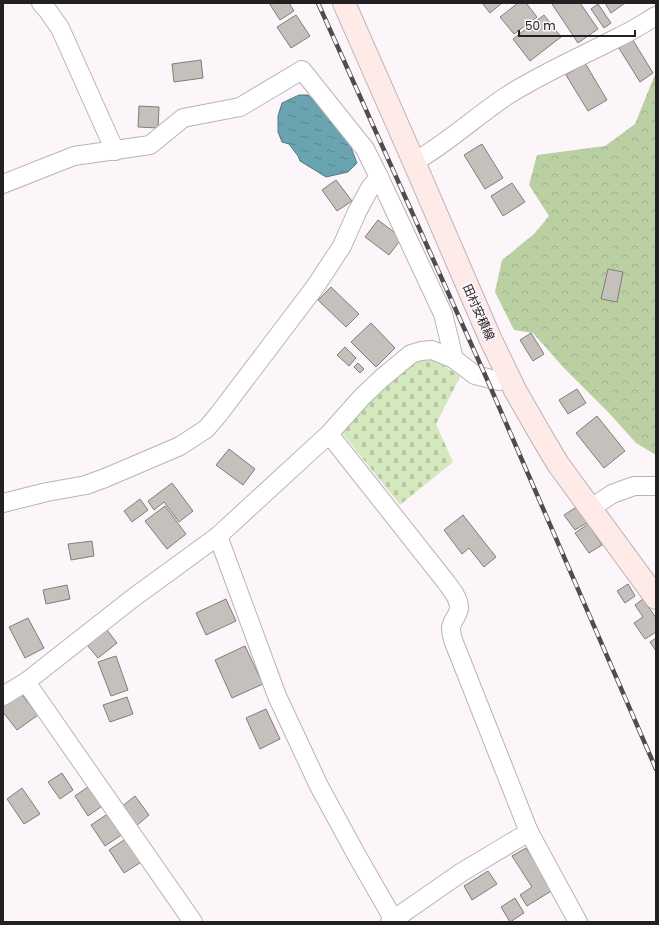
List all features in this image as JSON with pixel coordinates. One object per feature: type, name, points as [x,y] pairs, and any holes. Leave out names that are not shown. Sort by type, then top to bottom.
[{"type":"main road","name":"田村安積線","points":[[344,3],[490,338],[509,376],[558,464],[656,598]]},
{"type":"street","points":[[41,3],[48,10],[60,28],[115,150]]},
{"type":"street","points":[[414,162],[437,148],[476,117],[508,95],[656,16]]},
{"type":"street","points":[[3,184],[74,156],[150,145],[183,118],[240,107],[302,70],[365,149],[443,314],[454,359]]},
{"type":"street","points":[[3,503],[47,492],[86,486],[180,446],[206,429],[315,287],[342,246],[360,206],[370,188],[379,177]]},
{"type":"street","points":[[3,696],[26,682],[133,598],[218,536],[329,434],[362,397],[382,378],[411,354],[432,350],[454,359],[475,375],[499,381],[509,376]]},
{"type":"street","points":[[329,434],[455,595],[459,606],[458,614],[451,626],[453,640],[529,832],[578,922]]},
{"type":"street","points":[[591,508],[619,491],[634,486],[656,486]]},
{"type":"street","points":[[218,536],[277,696],[319,786],[393,921],[462,872],[529,832]]},
{"type":"street","points":[[26,682],[193,922]]},
{"type":"green space","points":[[656,72],[656,455],[636,443],[609,413],[564,368],[533,333],[514,330],[495,292],[502,260],[534,234],[549,216],[529,185],[537,155],[605,146],[635,124]]},
{"type":"green space","points":[[415,360],[434,360],[460,377],[436,424],[453,462],[400,505],[343,434],[343,427],[404,368]]},
{"type":"water","points":[[299,95],[308,95],[336,124],[348,140],[357,163],[348,172],[326,177],[300,161],[289,144],[282,142],[278,132],[278,116],[282,103]]},
{"type":"building","points":[[269,3],[289,3],[294,11],[280,20]]},
{"type":"building","points":[[482,3],[502,3],[490,13]]},
{"type":"building","points":[[518,3],[526,3],[537,17],[514,34],[500,17]]},
{"type":"building","points":[[580,3],[598,29],[578,43],[552,4]]},
{"type":"building","points":[[605,3],[625,3],[611,13]]},
{"type":"building","points":[[598,4],[611,23],[604,28],[591,9]]},
{"type":"building","points":[[296,15],[310,36],[291,48],[277,27]]},
{"type":"building","points":[[544,15],[561,37],[530,61],[513,39]]},
{"type":"building","points":[[631,37],[653,73],[640,82],[617,45]]},
{"type":"building","points":[[201,60],[203,78],[174,82],[172,64]]},
{"type":"building","points":[[585,63],[607,100],[588,111],[566,75]]},
{"type":"building","points":[[139,106],[159,107],[158,128],[138,127]]},
{"type":"building","points":[[482,144],[503,178],[485,189],[464,155]]},
{"type":"building","points":[[336,180],[352,201],[337,211],[322,190]]},
{"type":"building","points":[[512,183],[525,202],[503,216],[491,196]]},
{"type":"building","points":[[378,220],[402,238],[389,255],[365,237]]},
{"type":"building","points":[[608,269],[623,272],[617,302],[601,299]]},
{"type":"building","points":[[331,287],[359,314],[346,327],[318,300]]},
{"type":"building","points":[[371,323],[395,348],[376,367],[351,342]]},
{"type":"building","points":[[531,333],[544,354],[533,361],[520,340]]},
{"type":"building","points":[[345,347],[356,358],[349,366],[337,355]]},
{"type":"building","points":[[358,363],[364,369],[360,373],[354,367]]},
{"type":"building","points":[[577,389],[586,403],[568,414],[559,400]]},
{"type":"building","points":[[597,416],[625,451],[604,468],[576,433]]},
{"type":"building","points":[[229,449],[255,469],[243,485],[216,465]]},
{"type":"building","points":[[172,483],[193,511],[179,522],[164,502],[154,510],[148,501]]},
{"type":"building","points":[[140,499],[148,510],[132,522],[124,511]]},
{"type":"building","points":[[165,506],[186,534],[167,549],[145,521]]},
{"type":"building","points":[[578,506],[588,522],[575,530],[564,515]]},
{"type":"building","points":[[463,515],[496,557],[484,567],[469,548],[462,554],[444,530]]},
{"type":"building","points":[[588,524],[602,545],[589,553],[575,533]]},
{"type":"building","points":[[92,541],[94,556],[71,560],[68,544]]},
{"type":"building","points":[[628,584],[635,596],[625,603],[617,591]]},
{"type":"building","points":[[67,585],[70,599],[46,604],[43,590]]},
{"type":"building","points":[[226,599],[236,621],[206,635],[196,613]]},
{"type":"building","points":[[643,599],[656,618],[656,632],[645,639],[634,623],[643,617],[635,605]]},
{"type":"building","points":[[28,618],[44,648],[25,658],[9,627]]},
{"type":"building","points":[[107,630],[117,643],[98,658],[87,645]]},
{"type":"building","points":[[656,638],[656,651],[650,642]]},
{"type":"building","points":[[245,646],[263,684],[232,698],[215,660]]},
{"type":"building","points":[[116,656],[128,690],[111,696],[98,662]]},
{"type":"building","points":[[19,691],[38,715],[17,730],[3,712],[3,703]]},
{"type":"building","points":[[127,697],[133,714],[110,722],[103,705]]},
{"type":"building","points":[[266,709],[280,739],[260,749],[246,718]]},
{"type":"building","points":[[62,773],[73,790],[60,799],[48,782]]},
{"type":"building","points":[[92,784],[105,804],[88,816],[75,796]]},
{"type":"building","points":[[22,788],[40,814],[24,824],[7,799]]},
{"type":"building","points":[[135,796],[149,815],[135,827],[120,808]]},
{"type":"building","points":[[109,813],[123,834],[105,846],[91,825]]},
{"type":"building","points":[[130,836],[146,859],[124,873],[109,850]]},
{"type":"building","points":[[526,848],[553,890],[527,906],[520,895],[532,887],[512,856]]},
{"type":"building","points":[[488,871],[497,884],[472,900],[464,886]]},
{"type":"building","points":[[515,898],[524,913],[510,922],[501,907]]},
{"type":"railway","points":[[318,3],[486,377],[656,769]]}]
